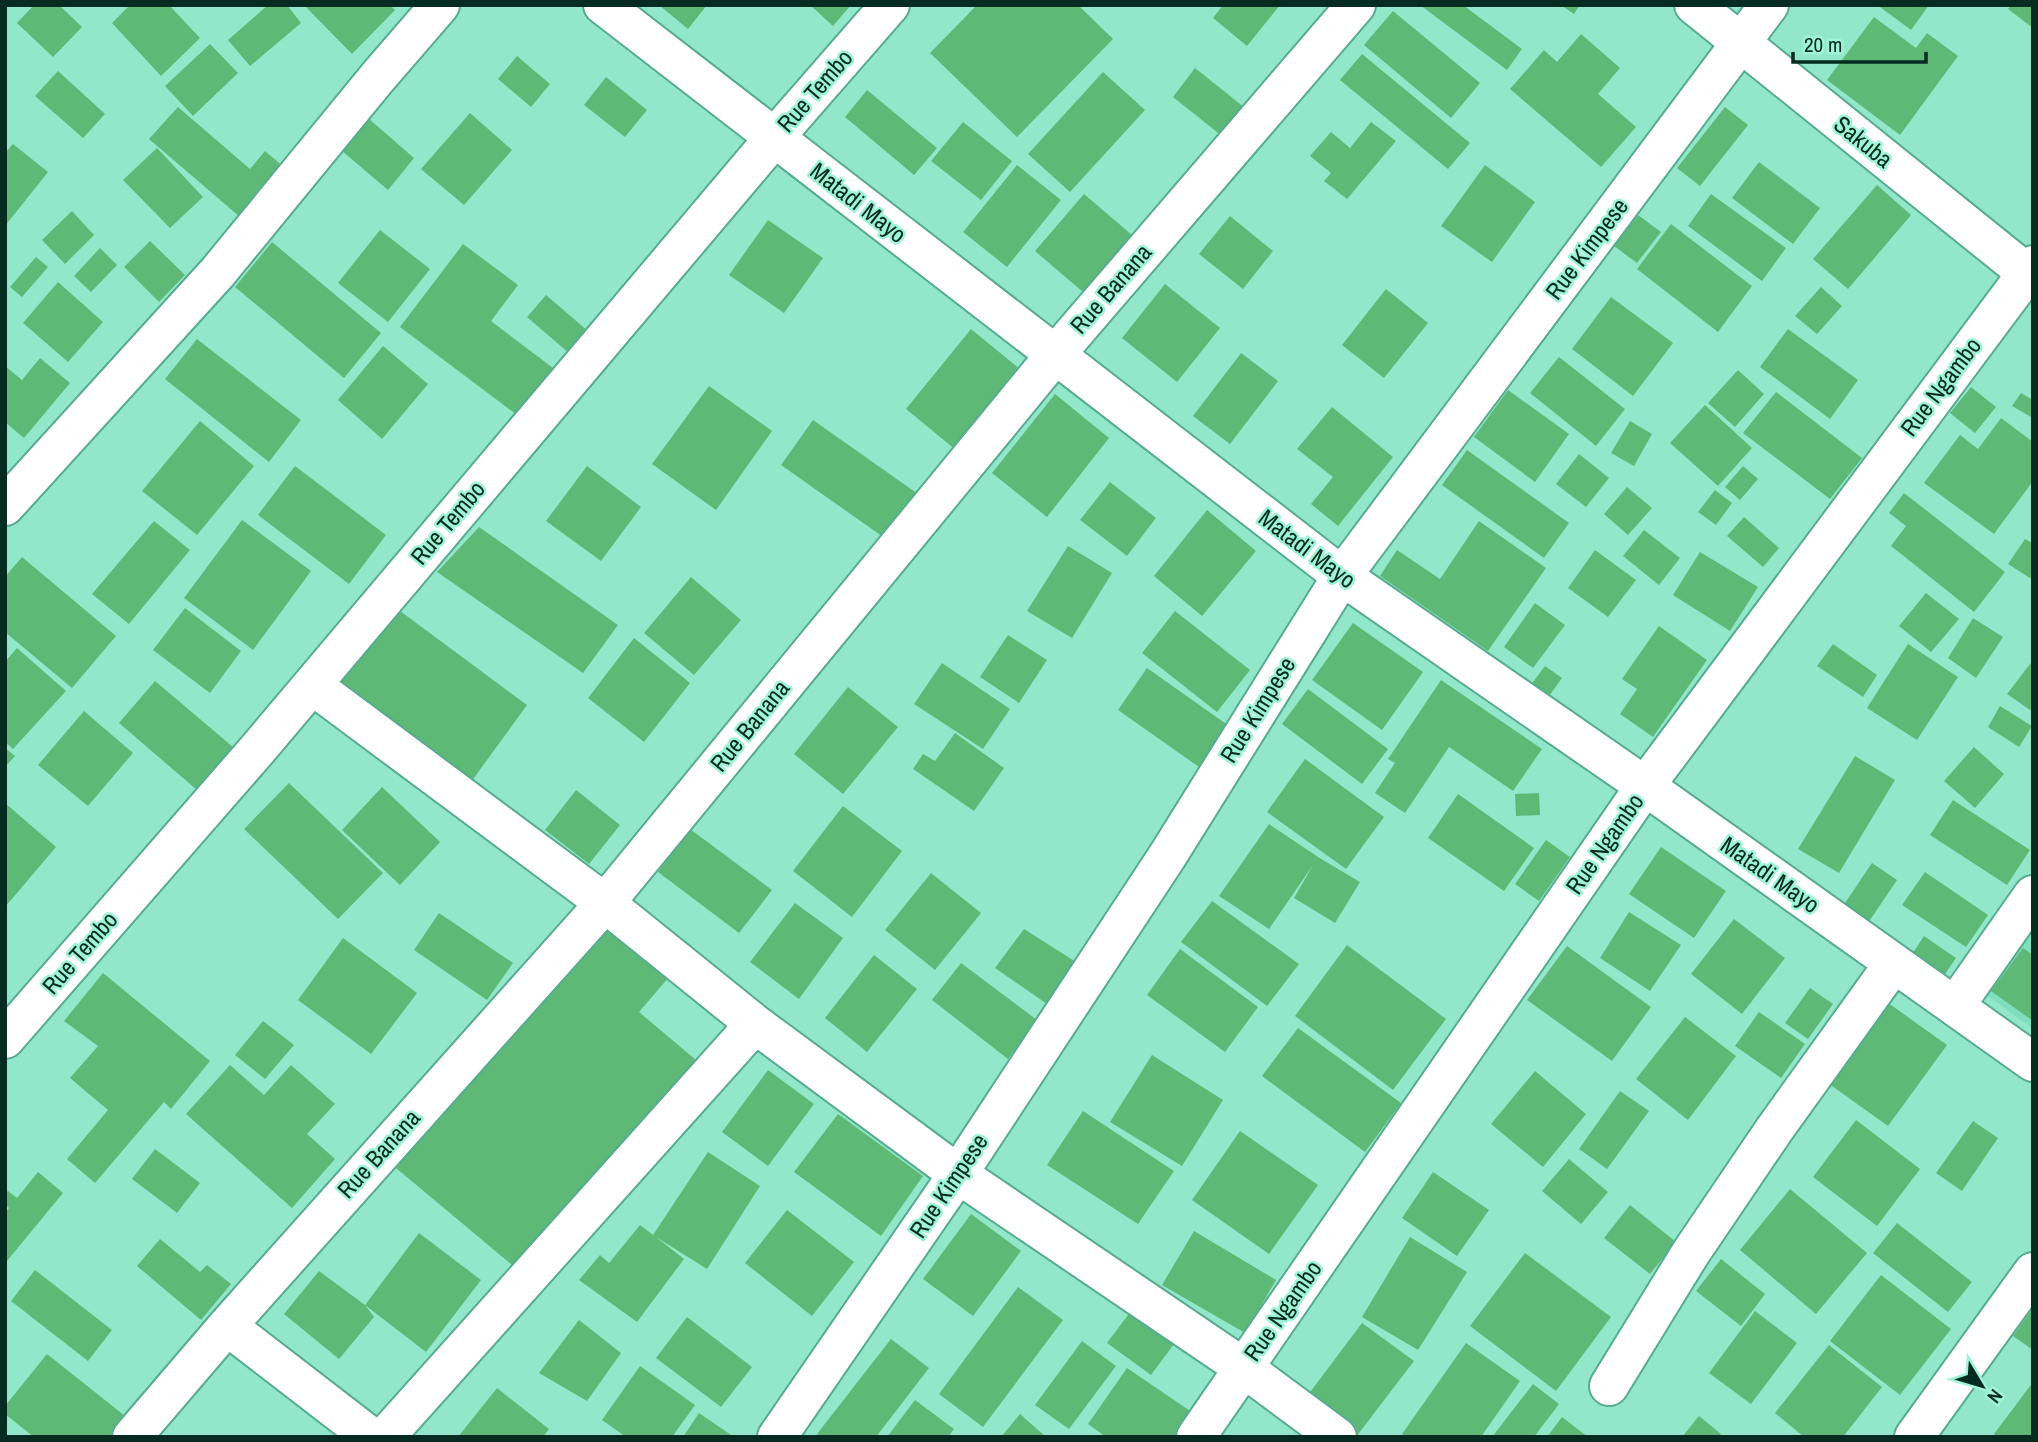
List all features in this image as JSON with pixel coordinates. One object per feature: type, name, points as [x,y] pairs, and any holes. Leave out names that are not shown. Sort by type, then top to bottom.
[{"type":"street","points":[[5,506],[218,272],[440,5]]},
{"type":"street","name":"Matadi Mayo","points":[[603,5],[1342,576],[1645,786],[2033,1062]]},
{"type":"street","name":"Rue Tembo","points":[[5,1039],[312,685],[774,138],[890,5]]},
{"type":"street","name":"Rue Banana","points":[[132,1437],[227,1326],[605,903],[1055,355],[1356,5]]},
{"type":"street","name":"Sakuba","points":[[1694,5],[2031,272]]},
{"type":"street","name":"Rue Kimpese","points":[[777,1437],[958,1174],[1168,855],[1342,576],[1769,5]]},
{"type":"street","name":"Rue Ngambo","points":[[1196,1437],[1645,786],[2031,272]]},
{"type":"street","points":[[312,685],[605,903],[755,1024],[958,1174],[1244,1368],[1337,1437]]},
{"type":"street","points":[[1955,1006],[2033,895]]},
{"type":"street","points":[[1609,1386],[1697,1242],[1894,963]]},
{"type":"street","points":[[385,1437],[755,1024]]},
{"type":"street","points":[[1914,1437],[2033,1272]]},
{"type":"street","points":[[227,1326],[371,1437]]},
{"type":"shaded area","points":[[2033,910],[2033,1029],[1976,987]]},
{"type":"building","points":[[34,5],[59,5],[82,27],[53,57],[17,23]]},
{"type":"building","points":[[130,5],[169,5],[200,38],[161,76],[112,23]]},
{"type":"building","points":[[268,5],[287,5],[301,23],[250,66],[228,40]]},
{"type":"building","points":[[304,5],[390,5],[395,10],[352,54]]},
{"type":"building","points":[[659,5],[707,5],[688,29]]},
{"type":"building","points":[[810,5],[851,5],[833,26]]},
{"type":"building","points":[[977,5],[1078,5],[1113,39],[1017,137],[930,53]]},
{"type":"building","points":[[1223,5],[1280,5],[1247,46],[1213,18]]},
{"type":"building","points":[[1420,5],[1463,5],[1522,49],[1507,70]]},
{"type":"building","points":[[1561,5],[1580,5],[1574,14]]},
{"type":"building","points":[[1929,5],[1911,30],[1880,7]]},
{"type":"building","points":[[2011,5],[2033,5],[2033,28],[2008,9]]},
{"type":"building","points":[[1393,11],[1480,83],[1451,118],[1364,45]]},
{"type":"building","points":[[1874,17],[1916,48],[1927,33],[1958,56],[1900,135],[1827,80]]},
{"type":"building","points":[[1581,34],[1620,68],[1598,94],[1636,127],[1601,167],[1510,89],[1544,50],[1557,62]]},
{"type":"building","points":[[210,44],[238,73],[193,116],[165,86]]},
{"type":"building","points":[[1362,54],[1470,143],[1448,169],[1340,80]]},
{"type":"building","points":[[517,56],[550,84],[531,107],[498,79]]},
{"type":"building","points":[[1195,68],[1254,115],[1232,144],[1173,97]]},
{"type":"building","points":[[58,71],[105,114],[83,138],[35,96]]},
{"type":"building","points":[[1103,72],[1145,110],[1070,192],[1028,154]]},
{"type":"building","points":[[606,77],[647,110],[625,137],[584,105]]},
{"type":"building","points":[[867,90],[937,148],[914,175],[845,117]]},
{"type":"building","points":[[178,107],[250,169],[265,151],[291,173],[247,223],[149,139]]},
{"type":"building","points":[[1725,107],[1748,125],[1700,186],[1677,168]]},
{"type":"building","points":[[470,113],[512,150],[464,205],[421,169]]},
{"type":"building","points":[[368,118],[414,158],[388,190],[341,150]]},
{"type":"building","points":[[963,122],[1012,161],[981,200],[931,161]]},
{"type":"building","points":[[1371,122],[1396,141],[1347,199],[1324,181],[1331,173],[1310,156],[1331,132],[1350,148]]},
{"type":"building","points":[[13,144],[48,172],[5,226],[5,153]]},
{"type":"building","points":[[157,148],[203,197],[170,228],[123,180]]},
{"type":"building","points":[[1759,162],[1820,208],[1793,244],[1732,198]]},
{"type":"building","points":[[1017,165],[1061,200],[1007,267],[963,232]]},
{"type":"building","points":[[1485,165],[1535,202],[1492,262],[1441,226]]},
{"type":"building","points":[[1877,185],[1911,215],[1848,289],[1813,259]]},
{"type":"building","points":[[1084,194],[1139,241],[1090,298],[1035,251]]},
{"type":"building","points":[[1711,194],[1786,248],[1762,281],[1688,226]]},
{"type":"building","points":[[72,211],[94,235],[65,264],[42,240]]},
{"type":"building","points":[[1638,215],[1661,232],[1637,263],[1614,246]]},
{"type":"building","points":[[1230,216],[1273,251],[1243,289],[1199,254]]},
{"type":"building","points":[[768,220],[823,258],[784,313],[729,275]]},
{"type":"building","points":[[1671,224],[1752,286],[1718,332],[1637,269]]},
{"type":"building","points":[[380,230],[430,269],[388,322],[338,283]]},
{"type":"building","points":[[150,241],[185,275],[159,302],[124,267]]},
{"type":"building","points":[[272,242],[381,333],[344,378],[235,287]]},
{"type":"building","points":[[463,244],[518,285],[491,321],[557,371],[521,418],[400,327]]},
{"type":"building","points":[[100,248],[117,265],[91,292],[74,276]]},
{"type":"building","points":[[36,257],[48,267],[22,297],[10,287]]},
{"type":"building","points":[[58,282],[103,322],[68,362],[23,323]]},
{"type":"building","points":[[1165,284],[1220,328],[1177,382],[1122,338]]},
{"type":"building","points":[[1821,287],[1842,306],[1817,334],[1795,316]]},
{"type":"building","points":[[1386,289],[1428,323],[1384,378],[1342,345]]},
{"type":"building","points":[[546,295],[589,332],[570,354],[527,317]]},
{"type":"building","points":[[1611,297],[1673,343],[1633,396],[1572,349]]},
{"type":"building","points":[[971,329],[1027,375],[962,455],[906,409]]},
{"type":"building","points":[[1788,329],[1858,380],[1830,419],[1760,367]]},
{"type":"building","points":[[197,339],[301,420],[269,462],[165,379]]},
{"type":"building","points":[[383,346],[428,384],[382,439],[338,400]]},
{"type":"building","points":[[1241,353],[1278,381],[1230,444],[1193,416]]},
{"type":"building","points":[[1559,357],[1625,409],[1596,446],[1530,393]]},
{"type":"building","points":[[40,358],[70,383],[24,438],[5,422],[5,366],[22,380]]},
{"type":"building","points":[[1738,370],[1764,394],[1735,427],[1708,403]]},
{"type":"building","points":[[709,386],[772,431],[716,510],[652,464]]},
{"type":"building","points":[[1971,387],[1996,407],[1975,433],[1950,413]]},
{"type":"building","points":[[1508,390],[1569,434],[1535,482],[1474,437]]},
{"type":"building","points":[[1776,392],[1862,458],[1830,499],[1743,433]]},
{"type":"building","points":[[2021,393],[2033,400],[2031,417],[2012,406]]},
{"type":"building","points":[[1055,394],[1109,438],[1047,517],[992,473]]},
{"type":"building","points":[[1705,405],[1752,448],[1718,486],[1670,443]]},
{"type":"building","points":[[1332,407],[1393,457],[1338,526],[1311,504],[1333,477],[1297,449]]},
{"type":"building","points":[[2001,418],[2033,442],[2033,481],[1994,534],[1924,483],[1960,435],[1978,449]]},
{"type":"building","points":[[813,420],[918,494],[886,539],[781,465]]},
{"type":"building","points":[[200,421],[254,466],[197,535],[142,491]]},
{"type":"building","points":[[1630,421],[1652,434],[1634,466],[1611,453]]},
{"type":"building","points":[[1467,450],[1569,523],[1544,558],[1442,485]]},
{"type":"building","points":[[1579,454],[1609,478],[1586,507],[1556,484]]},
{"type":"building","points":[[295,466],[386,535],[349,584],[258,515]]},
{"type":"building","points":[[587,466],[641,507],[601,561],[546,521]]},
{"type":"building","points":[[1743,466],[1758,479],[1740,500],[1725,487]]},
{"type":"building","points":[[1110,482],[1156,518],[1127,556],[1080,520]]},
{"type":"building","points":[[1627,487],[1652,508],[1628,535],[1604,514]]},
{"type":"building","points":[[1715,490],[1732,503],[1716,525],[1698,512]]},
{"type":"building","points":[[1904,493],[2005,572],[1974,612],[1891,546],[1906,526],[1889,513]]},
{"type":"building","points":[[1207,510],[1256,551],[1202,616],[1154,576]]},
{"type":"building","points":[[1744,517],[1779,548],[1763,567],[1727,536]]},
{"type":"building","points":[[242,520],[311,571],[253,650],[184,598]]},
{"type":"building","points":[[154,521],[190,550],[129,624],[92,594]]},
{"type":"building","points":[[1479,521],[1546,568],[1488,651],[1380,576],[1397,550],[1440,579]]},
{"type":"building","points":[[479,527],[618,625],[583,673],[437,572]]},
{"type":"building","points":[[1644,530],[1680,558],[1659,585],[1623,556]]},
{"type":"building","points":[[2025,539],[2033,543],[2033,580],[2008,564]]},
{"type":"building","points":[[1068,546],[1112,573],[1072,638],[1027,611]]},
{"type":"building","points":[[1595,550],[1636,580],[1608,617],[1568,588]]},
{"type":"building","points":[[1700,552],[1758,587],[1730,631],[1673,595]]},
{"type":"building","points":[[22,557],[116,636],[72,688],[5,632],[5,577]]},
{"type":"building","points":[[691,577],[741,620],[694,675],[644,633]]},
{"type":"building","points":[[1926,593],[1959,619],[1931,652],[1899,626]]},
{"type":"building","points":[[1535,603],[1565,625],[1533,668],[1504,647]]},
{"type":"building","points":[[392,605],[527,705],[471,782],[335,682]]},
{"type":"building","points":[[185,608],[241,651],[210,693],[153,650]]},
{"type":"building","points":[[1175,611],[1250,670],[1217,712],[1142,653]]},
{"type":"building","points":[[1973,618],[2003,637],[1976,678],[1948,658]]},
{"type":"building","points":[[1353,623],[1423,672],[1382,730],[1312,680]]},
{"type":"building","points":[[1659,626],[1707,660],[1653,737],[1620,714],[1637,689],[1622,679]]},
{"type":"building","points":[[1008,635],[1047,660],[1019,703],[980,677]]},
{"type":"building","points":[[634,638],[690,683],[644,742],[588,698]]},
{"type":"building","points":[[1833,644],[1877,675],[1863,697],[1817,666]]},
{"type":"building","points":[[1908,644],[1958,677],[1917,740],[1867,708]]},
{"type":"building","points":[[17,648],[66,691],[13,749],[5,742],[5,662]]},
{"type":"building","points":[[2033,660],[2033,712],[2007,694]]},
{"type":"building","points":[[942,663],[1010,709],[983,749],[914,704]]},
{"type":"building","points":[[1545,666],[1562,678],[1544,703],[1527,690]]},
{"type":"building","points":[[1147,668],[1229,726],[1199,767],[1118,710]]},
{"type":"building","points":[[1441,680],[1542,749],[1513,791],[1449,747],[1405,813],[1375,793],[1395,763],[1388,759]]},
{"type":"building","points":[[155,681],[233,747],[197,790],[119,723]]},
{"type":"building","points":[[848,687],[898,727],[843,794],[794,754]]},
{"type":"building","points":[[1308,689],[1388,749],[1362,784],[1282,724]]},
{"type":"building","points":[[2000,706],[2032,726],[2019,747],[1988,727]]},
{"type":"building","points":[[84,711],[133,753],[88,806],[38,765]]},
{"type":"building","points":[[955,733],[1004,768],[974,811],[913,769],[923,754],[935,761]]},
{"type":"building","points":[[1974,747],[2004,774],[1975,808],[1944,781]]},
{"type":"building","points":[[5,748],[15,756],[5,767]]},
{"type":"building","points":[[1855,756],[1895,780],[1839,873],[1798,849]]},
{"type":"building","points":[[1305,759],[1384,817],[1346,869],[1267,812]]},
{"type":"building","points":[[289,783],[383,873],[338,919],[244,829]]},
{"type":"building","points":[[382,787],[440,842],[400,885],[342,830]]},
{"type":"building","points":[[576,790],[620,825],[589,864],[545,830]]},
{"type":"building","points":[[1539,793],[1540,815],[1516,816],[1515,794]]},
{"type":"building","points":[[1458,794],[1534,848],[1504,891],[1428,838]]},
{"type":"building","points":[[1953,800],[2030,850],[2007,885],[1930,835]]},
{"type":"building","points":[[5,803],[56,847],[5,907]]},
{"type":"building","points":[[843,806],[902,851],[852,917],[793,871]]},
{"type":"building","points":[[1269,824],[1360,882],[1335,923],[1294,898],[1313,865],[1269,929],[1219,896]]},
{"type":"building","points":[[690,829],[772,890],[739,933],[658,872]]},
{"type":"building","points":[[1546,840],[1570,857],[1539,901],[1515,884]]},
{"type":"building","points":[[1661,847],[1726,891],[1694,938],[1629,894]]},
{"type":"building","points":[[1872,863],[1897,880],[1868,923],[1843,906]]},
{"type":"building","points":[[1925,872],[1988,915],[1966,947],[1902,905]]},
{"type":"building","points":[[931,873],[981,913],[935,970],[885,930]]},
{"type":"building","points":[[1212,901],[1299,964],[1267,1006],[1181,942]]},
{"type":"building","points":[[795,903],[843,938],[799,999],[750,962]]},
{"type":"building","points":[[1629,912],[1681,945],[1650,991],[1600,958]]},
{"type":"building","points":[[439,913],[513,963],[487,1000],[414,950]]},
{"type":"building","points":[[1734,919],[1785,958],[1742,1014],[1691,974]]},
{"type":"building","points":[[604,921],[669,977],[639,1012],[696,1060],[518,1270],[396,1168]]},
{"type":"building","points":[[1024,929],[1076,962],[1050,1006],[995,968]]},
{"type":"building","points":[[1924,936],[1956,958],[1943,977],[1911,956]]},
{"type":"building","points":[[343,938],[417,993],[371,1054],[298,1000]]},
{"type":"building","points":[[1347,945],[1446,1019],[1393,1090],[1295,1016]]},
{"type":"building","points":[[1567,946],[1651,1007],[1612,1061],[1527,1000]]},
{"type":"building","points":[[2023,948],[2033,955],[2033,1021],[1991,991]]},
{"type":"building","points":[[1180,949],[1258,1007],[1225,1052],[1147,995]]},
{"type":"building","points":[[874,955],[917,989],[867,1052],[825,1018]]},
{"type":"building","points":[[961,963],[1037,1020],[1008,1059],[932,1000]]},
{"type":"building","points":[[103,973],[210,1061],[171,1109],[164,1102],[95,1183],[67,1159],[108,1110],[70,1078],[98,1046],[64,1021]]},
{"type":"building","points":[[1810,988],[1833,1004],[1808,1039],[1785,1023]]},
{"type":"building","points":[[1884,1000],[1947,1045],[1888,1126],[1825,1081]]},
{"type":"building","points":[[1759,1012],[1805,1044],[1781,1078],[1735,1046]]},
{"type":"building","points":[[1685,1017],[1736,1056],[1688,1120],[1636,1079]]},
{"type":"building","points":[[263,1021],[294,1045],[265,1079],[235,1055]]},
{"type":"building","points":[[1298,1028],[1401,1103],[1365,1152],[1262,1076]]},
{"type":"building","points":[[1152,1055],[1223,1100],[1182,1166],[1110,1122]]},
{"type":"building","points":[[230,1065],[264,1095],[291,1065],[335,1104],[307,1134],[335,1159],[292,1208],[186,1114]]},
{"type":"building","points":[[768,1070],[814,1104],[768,1166],[722,1132]]},
{"type":"building","points":[[1535,1071],[1586,1114],[1543,1167],[1491,1124]]},
{"type":"building","points":[[1620,1091],[1649,1111],[1607,1169],[1579,1149]]},
{"type":"building","points":[[1083,1111],[1174,1171],[1138,1224],[1047,1165]]},
{"type":"building","points":[[838,1114],[923,1176],[881,1236],[794,1172]]},
{"type":"building","points":[[1856,1120],[1920,1169],[1877,1226],[1813,1177]]},
{"type":"building","points":[[1973,1121],[1998,1138],[1962,1191],[1936,1173]]},
{"type":"building","points":[[1240,1131],[1318,1185],[1269,1254],[1192,1200]]},
{"type":"building","points":[[155,1149],[200,1183],[177,1213],[132,1179]]},
{"type":"building","points":[[708,1152],[760,1186],[707,1269],[656,1237],[684,1259],[637,1322],[579,1280],[600,1255],[609,1263],[640,1225],[653,1235]]},
{"type":"building","points":[[1569,1159],[1608,1192],[1581,1224],[1542,1191]]},
{"type":"building","points":[[38,1172],[63,1193],[7,1261],[5,1213],[9,1208],[5,1204],[5,1194],[8,1191],[17,1198]]},
{"type":"building","points":[[1433,1172],[1489,1210],[1457,1256],[1402,1218]]},
{"type":"building","points":[[1790,1189],[1867,1253],[1816,1314],[1740,1250]]},
{"type":"building","points":[[1630,1205],[1676,1242],[1650,1274],[1604,1238]]},
{"type":"building","points":[[787,1210],[854,1262],[812,1316],[745,1263]]},
{"type":"building","points":[[971,1214],[1021,1251],[973,1316],[923,1279]]},
{"type":"building","points":[[1897,1223],[1972,1282],[1948,1312],[1873,1253]]},
{"type":"building","points":[[1194,1231],[1276,1280],[1245,1333],[1162,1285]]},
{"type":"building","points":[[419,1233],[481,1280],[426,1352],[365,1305]]},
{"type":"building","points":[[1410,1237],[1467,1272],[1418,1350],[1362,1317]]},
{"type":"building","points":[[160,1239],[200,1272],[207,1265],[231,1284],[201,1320],[137,1266]]},
{"type":"building","points":[[1525,1253],[1611,1317],[1556,1391],[1470,1326]]},
{"type":"building","points":[[1721,1259],[1765,1294],[1741,1326],[1696,1291]]},
{"type":"building","points":[[35,1270],[112,1330],[88,1361],[11,1301]]},
{"type":"building","points":[[319,1271],[365,1305],[374,1317],[339,1359],[284,1314]]},
{"type":"building","points":[[1881,1275],[1951,1329],[1900,1395],[1830,1341]]},
{"type":"building","points":[[1018,1287],[1063,1320],[983,1427],[939,1394]]},
{"type":"building","points":[[2033,1308],[2033,1350],[2013,1336]]},
{"type":"building","points":[[1131,1311],[1174,1344],[1151,1375],[1107,1343]]},
{"type":"building","points":[[1755,1311],[1797,1343],[1751,1404],[1709,1373]]},
{"type":"building","points":[[687,1317],[752,1367],[721,1407],[656,1358]]},
{"type":"building","points":[[579,1320],[621,1353],[587,1401],[539,1373]]},
{"type":"building","points":[[1362,1323],[1414,1361],[1356,1437],[1305,1399]]},
{"type":"building","points":[[891,1339],[929,1368],[876,1437],[820,1437],[817,1434]]},
{"type":"building","points":[[1082,1341],[1116,1366],[1069,1429],[1035,1405]]},
{"type":"building","points":[[1466,1343],[1520,1381],[1481,1437],[1407,1437],[1402,1434]]},
{"type":"building","points":[[1829,1345],[1882,1387],[1843,1437],[1804,1437],[1775,1413]]},
{"type":"building","points":[[47,1354],[125,1416],[109,1437],[34,1437],[5,1414],[5,1406]]},
{"type":"building","points":[[640,1366],[695,1405],[672,1437],[626,1437],[602,1420]]},
{"type":"building","points":[[1127,1368],[1199,1417],[1185,1437],[1106,1437],[1088,1424]]},
{"type":"building","points":[[2033,1382],[2033,1437],[1997,1437],[1994,1434]]},
{"type":"building","points":[[1533,1384],[1559,1404],[1534,1437],[1492,1437]]},
{"type":"building","points":[[497,1388],[549,1429],[543,1437],[458,1437]]},
{"type":"building","points":[[915,1400],[954,1429],[948,1437],[887,1437]]},
{"type":"building","points":[[699,1413],[734,1437],[683,1437]]},
{"type":"building","points":[[1020,1414],[1046,1437],[1001,1437]]},
{"type":"building","points":[[1699,1416],[1721,1434],[1718,1437],[1682,1437]]},
{"type":"building","points":[[1562,1417],[1588,1437],[1547,1437]]}]
